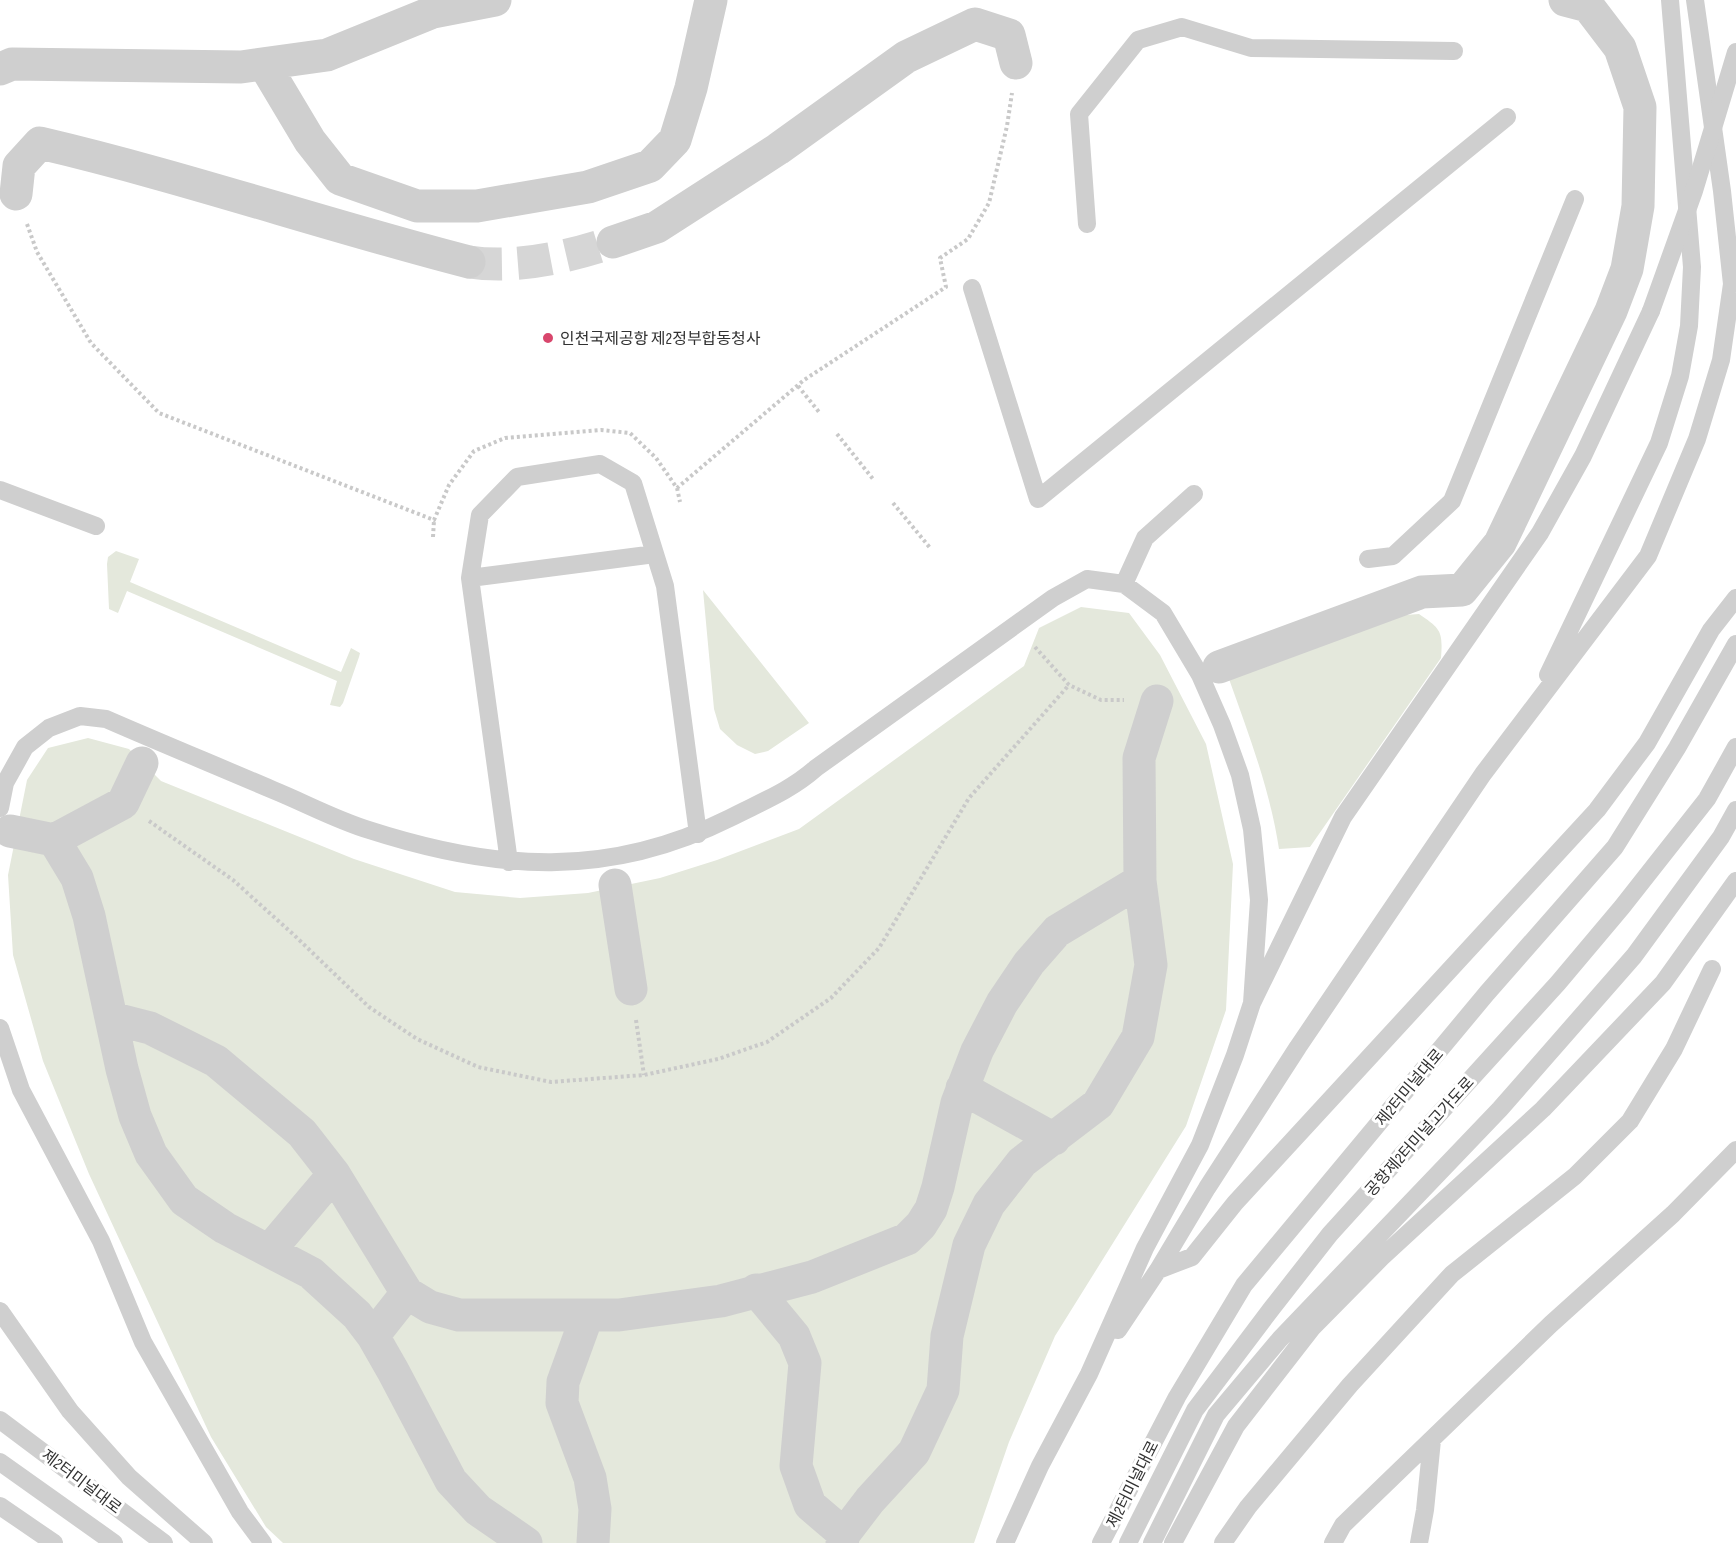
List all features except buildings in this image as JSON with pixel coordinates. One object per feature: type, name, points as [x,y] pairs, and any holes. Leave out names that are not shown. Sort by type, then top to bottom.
[{"type":"street","points":[[0,69],[12,64],[148,68],[241,67],[264,64],[327,55],[433,12],[495,0]]},
{"type":"street","points":[[264,64],[310,141],[340,179],[417,206],[477,206],[588,187],[650,166],[675,140],[691,88],[711,0]]},
{"type":"street","points":[[1219,667],[1422,592],[1462,590],[1500,543],[1611,311],[1627,268],[1638,206],[1640,107],[1620,48],[1588,6],[1565,0]]},
{"type":"street","points":[[613,242],[657,227],[778,149],[906,57],[975,24],[1009,35],[1016,63]]},
{"type":"street","points":[[16,194],[19,166],[40,143],[105,158],[470,262]]},
{"type":"street","points":[[756,1290],[794,1336],[805,1363],[796,1466],[810,1505],[843,1538],[870,1500],[914,1452],[943,1390],[947,1336],[969,1245],[989,1204],[1022,1162],[1098,1104],[1138,1037],[1151,965],[1140,881],[1138,758],[1157,701]]},
{"type":"street","points":[[54,840],[123,802],[142,763]]},
{"type":"street","points":[[5,820],[54,840],[77,878],[89,916],[122,1069],[135,1116],[151,1154],[184,1200],[225,1228],[311,1273],[357,1315],[373,1336],[451,1481],[478,1510],[526,1543]]},
{"type":"street","points":[[111,1018],[150,1028],[216,1061],[302,1133],[334,1174],[407,1293],[430,1307],[459,1315],[619,1315],[721,1301],[812,1276],[907,1239],[931,1209],[962,1088],[977,1051],[1002,1003],[1029,963],[1057,931],[1140,881]]},
{"type":"street","points":[[615,885],[631,989]]},
{"type":"street","points":[[962,1088],[1053,1139]]},
{"type":"street","points":[[269,1251],[334,1174]]},
{"type":"street","points":[[916,1230],[967,1256]]},
{"type":"street","points":[[373,1336],[407,1293]]},
{"type":"street","points":[[587,1316],[563,1382],[562,1403],[590,1478],[595,1509],[593,1543]]},
{"type":"lane","points":[[1531,709],[1659,443],[1680,376],[1689,326],[1692,267],[1670,0]]},
{"type":"lane","points":[[1089,1374],[1298,1047],[1483,774],[1648,556],[1696,439],[1718,371],[1734,277],[1695,0]]},
{"type":"lane","points":[[1087,224],[1079,114],[1138,40],[1182,27],[1251,48],[1454,51]]},
{"type":"lane","points":[[1005,1543],[1040,1466],[1089,1374],[1145,1248],[1200,1145],[1235,1055],[1252,1003],[1343,817],[1540,534],[1583,456],[1651,311],[1694,191],[1736,52]]},
{"type":"lane","points":[[972,288],[1038,499],[1507,117]]},
{"type":"lane","points":[[1368,559],[1393,556],[1452,501],[1575,199]]},
{"type":"lane","points":[[509,862],[470,578],[480,515],[517,477],[600,464],[633,483],[665,586],[698,834]]},
{"type":"lane","points":[[0,490],[96,526]]},
{"type":"lane","points":[[1124,584],[1145,538],[1194,494]]},
{"type":"lane","points":[[470,578],[655,554]]},
{"type":"lane","points":[[5,820],[5,783],[25,747],[49,728],[80,716],[106,719],[367,830],[449,853],[509,862],[591,861],[655,849],[698,834],[797,784],[1053,598],[1087,579],[1124,584],[1163,612],[1200,675],[1222,725],[1240,775],[1252,829],[1258,900],[1252,1003]]},
{"type":"lane","points":[[1158,1269],[1192,1257],[1235,1203],[1597,810],[1647,743],[1711,630],[1736,598]]},
{"type":"lane","name":"제2터미널대로","points":[[1101,1543],[1177,1397],[1244,1285],[1487,993],[1615,847],[1677,748],[1736,644]]},
{"type":"lane","name":"공항제2터미널고가도로","points":[[1128,1543],[1195,1410],[1237,1354],[1330,1234],[1558,982],[1622,907],[1707,799],[1736,747]]},
{"type":"lane","points":[[1152,1543],[1216,1415],[1280,1339],[1500,1109],[1634,956],[1721,837],[1736,810]]},
{"type":"lane","points":[[1173,1543],[1236,1426],[1312,1328],[1381,1258],[1543,1109],[1663,983],[1736,881]]},
{"type":"lane","points":[[1223,1543],[1248,1507],[1350,1385],[1452,1274],[1575,1176],[1630,1121],[1674,1048],[1712,969]]},
{"type":"lane","points":[[0,1028],[21,1089],[101,1242],[143,1342],[240,1512],[263,1543]]},
{"type":"lane","points":[[0,1063],[21,1089]]},
{"type":"lane","points":[[1333,1543],[1343,1525],[1551,1324],[1673,1214],[1736,1150]]},
{"type":"lane","points":[[0,1311],[70,1411],[129,1477],[204,1543]]},
{"type":"lane","name":"제2터미널대로","points":[[0,1420],[164,1543]]},
{"type":"lane","points":[[1419,1543],[1425,1510],[1432,1440]]},
{"type":"lane","points":[[0,1462],[114,1543]]},
{"type":"lane","points":[[0,1506],[54,1543]]},
{"type":"path","points":[[677,488],[798,386],[946,287],[940,258],[968,239],[989,202],[1007,126],[1016,63]]},
{"type":"path","points":[[16,194],[37,252],[91,343],[159,413],[434,520]]},
{"type":"path","points":[[798,386],[819,412]]},
{"type":"path","points":[[433,537],[434,520],[449,485],[474,451],[505,438],[601,430],[630,433],[656,458],[677,488],[680,502]]},
{"type":"path","points":[[837,434],[873,479]]},
{"type":"path","points":[[892,502],[931,549]]},
{"type":"path","points":[[1035,647],[1069,685],[1101,700],[1157,701]]},
{"type":"path","points":[[631,989],[644,1075]]},
{"type":"shaded area","points":[[116,551],[139,559],[130,582],[341,672],[351,648],[360,653],[343,703],[340,707],[330,705],[337,681],[127,591],[118,613],[109,609],[107,564],[108,557]]},
{"type":"shaded area","points":[[703,590],[809,723],[768,751],[755,754],[737,745],[720,729],[714,709]]},
{"type":"shaded area","points":[[1081,607],[1129,613],[1160,655],[1206,744],[1233,864],[1226,1010],[1186,1126],[1055,1336],[1009,1442],[974,1543],[283,1543],[266,1527],[211,1437],[89,1174],[43,1061],[13,955],[8,875],[27,780],[48,748],[88,738],[129,749],[161,781],[354,859],[455,892],[520,898],[588,893],[660,878],[717,860],[799,829],[1024,666],[1039,628]]},
{"type":"shaded area","points":[[1419,614],[1439,631],[1442,642],[1441,658],[1310,847],[1279,849],[1264,784],[1229,679],[1392,616]]},
{"type":"tunnel","points":[[469,262],[524,263],[613,242]]},
{"type":"place","name":"인천국제공항 제2정부합동청사","points":[[548,338]]}]
